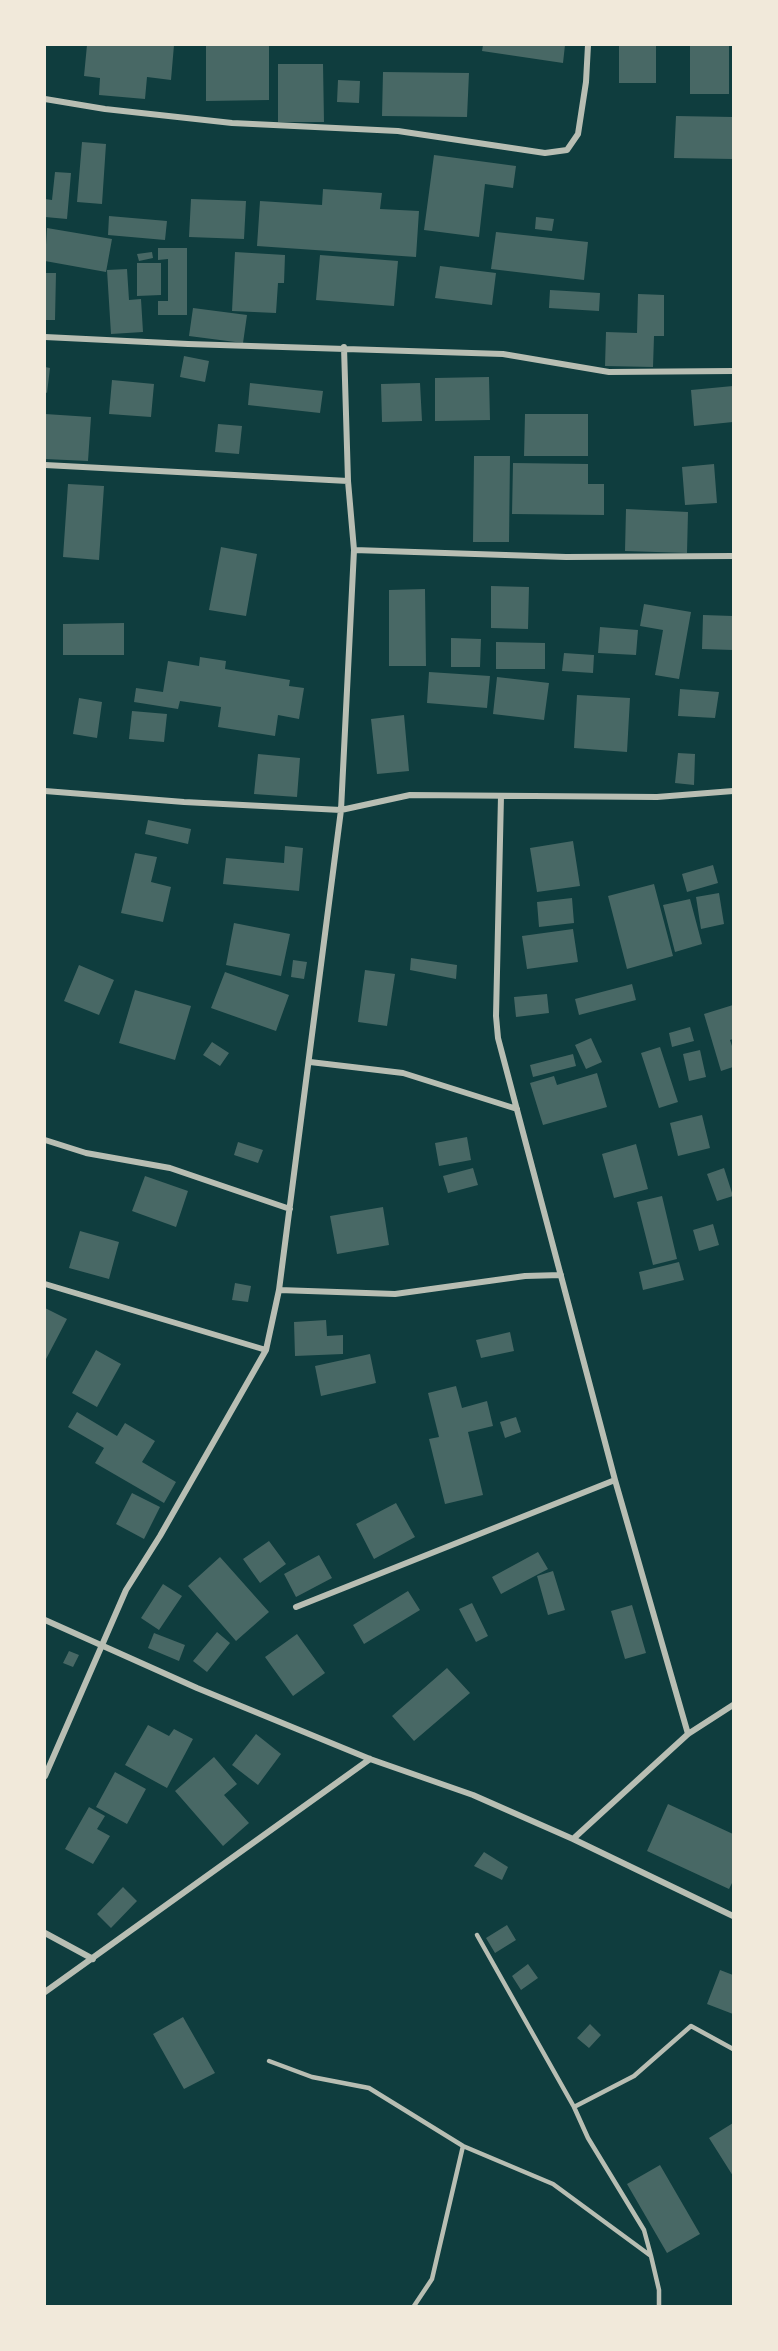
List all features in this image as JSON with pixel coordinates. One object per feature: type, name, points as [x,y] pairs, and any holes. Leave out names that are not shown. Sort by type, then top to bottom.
[{"type":"street","points":[[45,99],[105,110],[232,123],[398,131],[545,153],[567,150],[578,134],[586,82],[588,45]]},
{"type":"street","points":[[45,337],[211,345],[344,347],[503,354],[609,372],[733,371]]},
{"type":"street","points":[[45,1776],[126,1590],[160,1536],[266,1350],[279,1290],[341,810],[354,550],[348,481],[344,347]]},
{"type":"street","points":[[45,465],[348,481]]},
{"type":"street","points":[[354,550],[567,557],[733,556]]},
{"type":"street","points":[[45,790],[341,810],[410,795],[657,797],[733,791]]},
{"type":"street","points":[[501,796],[496,1016],[498,1038],[615,1479],[688,1734]]},
{"type":"street","points":[[310,1062],[403,1073],[517,1109]]},
{"type":"street","points":[[45,1140],[86,1153],[170,1168],[290,1209]]},
{"type":"street","points":[[279,1290],[395,1294],[525,1276],[561,1275]]},
{"type":"street","points":[[45,1284],[266,1350]]},
{"type":"street","points":[[296,1607],[615,1479]]},
{"type":"street","points":[[45,1620],[101,1647],[370,1759],[473,1795],[573,1839],[733,1916]]},
{"type":"street","points":[[573,1839],[688,1734],[733,1705]]},
{"type":"street","points":[[45,1992],[370,1759]]},
{"type":"street","points":[[45,1933],[93,1959]]},
{"type":"lane","points":[[477,1935],[574,2107],[588,2138],[644,2230],[659,2290],[659,2306]]},
{"type":"lane","points":[[574,2107],[634,2076],[691,2026],[733,2049]]},
{"type":"lane","points":[[269,2061],[312,2078],[369,2088],[463,2146],[554,2184],[651,2256]]},
{"type":"lane","points":[[414,2306],[432,2279],[463,2146]]},
{"type":"building","points":[[87,45],[174,45],[171,80],[147,77],[145,99],[99,95],[100,78],[84,76]]},
{"type":"building","points":[[206,45],[269,45],[269,100],[206,101]]},
{"type":"building","points":[[483,45],[565,45],[563,63],[482,51]]},
{"type":"building","points":[[619,45],[656,45],[656,83],[619,83]]},
{"type":"building","points":[[690,45],[729,45],[729,94],[690,94]]},
{"type":"building","points":[[278,64],[323,64],[324,122],[278,122]]},
{"type":"building","points":[[383,72],[469,73],[467,117],[382,116]]},
{"type":"building","points":[[338,80],[360,81],[359,103],[337,102]]},
{"type":"building","points":[[676,116],[733,117],[733,159],[674,158]]},
{"type":"building","points":[[82,142],[106,144],[102,204],[77,202]]},
{"type":"building","points":[[434,155],[516,166],[513,188],[485,184],[479,237],[424,230]]},
{"type":"building","points":[[55,172],[71,173],[67,219],[45,217],[45,199],[52,200]]},
{"type":"building","points":[[323,189],[382,193],[380,209],[419,211],[416,257],[257,246],[260,201],[322,205]]},
{"type":"building","points":[[191,199],[246,201],[244,239],[189,237]]},
{"type":"building","points":[[109,216],[167,221],[165,240],[108,235]]},
{"type":"building","points":[[536,217],[554,219],[552,231],[535,229]]},
{"type":"building","points":[[47,228],[112,239],[106,272],[45,261]]},
{"type":"building","points":[[496,232],[588,242],[584,280],[491,269]]},
{"type":"building","points":[[158,248],[187,248],[187,315],[158,315],[158,301],[168,301],[168,259],[158,260]]},
{"type":"building","points":[[152,252],[153,258],[139,261],[137,254]]},
{"type":"building","points":[[235,252],[285,255],[284,283],[278,283],[276,313],[232,311]]},
{"type":"building","points":[[320,255],[398,261],[394,306],[316,300]]},
{"type":"building","points":[[137,263],[161,263],[161,295],[137,296]]},
{"type":"building","points":[[440,266],[496,273],[492,305],[435,298]]},
{"type":"building","points":[[127,269],[129,300],[141,299],[143,332],[111,334],[107,270]]},
{"type":"building","points":[[45,273],[56,273],[55,320],[45,320]]},
{"type":"building","points":[[550,290],[600,293],[599,311],[549,308]]},
{"type":"building","points":[[638,294],[664,295],[664,336],[654,336],[653,367],[605,366],[606,332],[637,333]]},
{"type":"building","points":[[193,308],[247,315],[243,343],[189,336]]},
{"type":"building","points":[[184,356],[209,361],[205,382],[180,377]]},
{"type":"building","points":[[45,367],[50,368],[47,393],[45,392]]},
{"type":"building","points":[[489,377],[490,420],[435,421],[435,378]]},
{"type":"building","points":[[112,380],[154,384],[151,417],[109,414]]},
{"type":"building","points":[[250,383],[323,391],[320,413],[248,405]]},
{"type":"building","points":[[420,383],[422,421],[382,422],[381,384]]},
{"type":"building","points":[[733,386],[733,422],[694,426],[691,390]]},
{"type":"building","points":[[45,414],[91,417],[88,461],[45,459]]},
{"type":"building","points":[[525,414],[588,414],[588,456],[524,456]]},
{"type":"building","points":[[218,424],[242,426],[239,454],[215,452]]},
{"type":"building","points":[[474,456],[510,456],[509,542],[473,542]]},
{"type":"building","points":[[513,463],[588,464],[588,484],[604,484],[604,515],[512,514]]},
{"type":"building","points":[[714,464],[717,503],[685,505],[682,467]]},
{"type":"building","points":[[68,484],[104,486],[99,560],[63,557]]},
{"type":"building","points":[[626,509],[688,512],[687,553],[625,551]]},
{"type":"building","points":[[221,547],[257,554],[246,616],[209,610]]},
{"type":"building","points":[[491,586],[529,587],[528,629],[491,628]]},
{"type":"building","points":[[425,589],[426,666],[389,666],[389,590]]},
{"type":"building","points":[[644,604],[691,612],[679,679],[655,675],[663,630],[640,626]]},
{"type":"building","points":[[703,615],[733,616],[733,650],[702,649]]},
{"type":"building","points":[[124,623],[124,655],[63,655],[63,624]]},
{"type":"building","points":[[600,627],[638,630],[636,655],[598,653]]},
{"type":"building","points":[[451,638],[481,639],[480,667],[451,667]]},
{"type":"building","points":[[496,642],[545,643],[545,669],[496,669]]},
{"type":"building","points":[[564,653],[594,655],[593,673],[562,671]]},
{"type":"building","points":[[200,657],[226,661],[225,669],[290,680],[289,686],[304,688],[299,719],[278,715],[275,736],[218,727],[221,707],[180,701],[178,709],[134,702],[136,688],[163,692],[168,661],[199,666]]},
{"type":"building","points":[[429,672],[490,676],[487,708],[427,703]]},
{"type":"building","points":[[497,677],[549,683],[544,720],[493,714]]},
{"type":"building","points":[[680,689],[719,692],[715,718],[678,716]]},
{"type":"building","points":[[577,695],[630,698],[627,752],[574,748]]},
{"type":"building","points":[[79,698],[102,702],[97,738],[73,734]]},
{"type":"building","points":[[132,711],[167,714],[164,742],[129,739]]},
{"type":"building","points":[[404,715],[409,771],[377,774],[371,719]]},
{"type":"building","points":[[678,753],[695,754],[694,785],[675,783]]},
{"type":"building","points":[[258,754],[300,758],[297,797],[254,794]]},
{"type":"building","points":[[148,820],[191,829],[188,844],[145,834]]},
{"type":"building","points":[[573,841],[580,886],[537,892],[530,848]]},
{"type":"building","points":[[285,846],[303,848],[299,891],[223,884],[226,858],[284,863]]},
{"type":"building","points":[[135,853],[157,857],[151,882],[171,887],[163,922],[121,913]]},
{"type":"building","points":[[713,865],[718,883],[687,892],[682,874]]},
{"type":"building","points":[[654,884],[673,956],[627,969],[608,896]]},
{"type":"building","points":[[719,893],[724,924],[701,929],[696,897]]},
{"type":"building","points":[[572,898],[574,923],[539,927],[537,902]]},
{"type":"building","points":[[690,899],[702,944],[675,952],[663,905]]},
{"type":"building","points":[[234,923],[290,934],[281,976],[226,965]]},
{"type":"building","points":[[573,929],[578,962],[527,969],[522,936]]},
{"type":"building","points":[[411,958],[457,965],[456,979],[410,970]]},
{"type":"building","points":[[293,960],[307,962],[304,979],[291,977]]},
{"type":"building","points":[[79,965],[114,980],[99,1015],[64,1001]]},
{"type":"building","points":[[365,970],[395,974],[387,1026],[358,1022]]},
{"type":"building","points":[[225,972],[289,995],[276,1031],[211,1008]]},
{"type":"building","points":[[632,984],[636,1000],[579,1015],[575,999]]},
{"type":"building","points":[[135,990],[191,1006],[175,1060],[119,1043]]},
{"type":"building","points":[[547,994],[549,1013],[516,1017],[514,997]]},
{"type":"building","points":[[733,1005],[733,1039],[730,1040],[733,1049],[733,1067],[721,1071],[704,1014]]},
{"type":"building","points":[[690,1027],[694,1041],[672,1047],[669,1033]]},
{"type":"building","points":[[591,1038],[602,1062],[586,1069],[575,1045]]},
{"type":"building","points":[[212,1042],[229,1053],[220,1066],[203,1055]]},
{"type":"building","points":[[660,1047],[678,1102],[659,1108],[641,1053]]},
{"type":"building","points":[[700,1050],[706,1077],[689,1081],[683,1054]]},
{"type":"building","points":[[573,1054],[576,1066],[533,1077],[530,1065]]},
{"type":"building","points":[[597,1073],[607,1107],[543,1125],[530,1083],[554,1076],[557,1085]]},
{"type":"building","points":[[702,1115],[710,1148],[678,1156],[670,1123]]},
{"type":"building","points":[[467,1137],[471,1160],[439,1166],[435,1143]]},
{"type":"building","points":[[238,1142],[263,1150],[258,1163],[234,1155]]},
{"type":"building","points":[[636,1144],[648,1189],[614,1198],[602,1154]]},
{"type":"building","points":[[473,1168],[478,1185],[448,1193],[443,1176]]},
{"type":"building","points":[[724,1168],[733,1196],[717,1201],[707,1174]]},
{"type":"building","points":[[145,1176],[188,1191],[176,1227],[132,1211]]},
{"type":"building","points":[[662,1196],[677,1259],[653,1265],[637,1202]]},
{"type":"building","points":[[383,1207],[389,1245],[337,1254],[330,1216]]},
{"type":"building","points":[[713,1224],[719,1245],[699,1251],[693,1230]]},
{"type":"building","points":[[80,1231],[119,1242],[109,1279],[69,1268]]},
{"type":"building","points":[[679,1262],[684,1280],[643,1290],[639,1272]]},
{"type":"building","points":[[235,1283],[251,1286],[248,1302],[232,1300]]},
{"type":"building","points":[[45,1308],[67,1319],[45,1361]]},
{"type":"building","points":[[326,1320],[327,1336],[343,1335],[343,1354],[295,1356],[294,1322]]},
{"type":"building","points":[[510,1332],[514,1351],[481,1358],[476,1340]]},
{"type":"building","points":[[96,1350],[121,1364],[97,1407],[72,1393]]},
{"type":"building","points":[[370,1354],[376,1383],[321,1396],[315,1366]]},
{"type":"building","points":[[456,1386],[462,1408],[487,1401],[493,1426],[468,1432],[483,1495],[445,1504],[429,1439],[439,1437],[428,1393]]},
{"type":"building","points":[[77,1412],[117,1436],[125,1423],[155,1441],[142,1462],[176,1482],[164,1503],[95,1463],[104,1448],[68,1427]]},
{"type":"building","points":[[516,1417],[521,1432],[505,1438],[500,1422]]},
{"type":"building","points":[[132,1493],[160,1507],[144,1539],[116,1524]]},
{"type":"building","points":[[396,1503],[415,1537],[374,1559],[356,1524]]},
{"type":"building","points":[[269,1541],[286,1564],[260,1583],[243,1559]]},
{"type":"building","points":[[538,1552],[548,1569],[501,1594],[492,1577]]},
{"type":"building","points":[[319,1555],[332,1578],[296,1597],[284,1574]]},
{"type":"building","points":[[220,1557],[269,1612],[236,1641],[188,1586]]},
{"type":"building","points":[[553,1571],[565,1610],[548,1615],[537,1576]]},
{"type":"building","points":[[163,1584],[182,1596],[159,1630],[141,1618]]},
{"type":"building","points":[[408,1591],[420,1610],[364,1644],[353,1625]]},
{"type":"building","points":[[472,1603],[488,1636],[476,1642],[459,1609]]},
{"type":"building","points":[[632,1605],[646,1653],[625,1659],[611,1611]]},
{"type":"building","points":[[217,1632],[230,1643],[207,1672],[193,1661]]},
{"type":"building","points":[[154,1633],[185,1645],[179,1661],[148,1648]]},
{"type":"building","points":[[297,1634],[325,1673],[293,1696],[265,1657]]},
{"type":"building","points":[[69,1651],[79,1655],[73,1667],[63,1663]]},
{"type":"building","points":[[447,1668],[470,1693],[414,1741],[392,1716]]},
{"type":"building","points":[[148,1725],[169,1736],[174,1729],[193,1739],[167,1788],[125,1765]]},
{"type":"building","points":[[256,1734],[281,1754],[258,1785],[232,1765]]},
{"type":"building","points":[[214,1757],[237,1784],[224,1795],[249,1823],[223,1846],[175,1791]]},
{"type":"building","points":[[115,1772],[146,1789],[127,1824],[96,1807]]},
{"type":"building","points":[[668,1804],[733,1834],[733,1881],[729,1889],[647,1851]]},
{"type":"building","points":[[89,1807],[105,1816],[97,1829],[110,1836],[93,1864],[65,1849]]},
{"type":"building","points":[[484,1852],[508,1867],[502,1880],[474,1866]]},
{"type":"building","points":[[123,1887],[137,1901],[111,1928],[97,1914]]},
{"type":"building","points":[[507,1925],[516,1940],[495,1953],[486,1938]]},
{"type":"building","points":[[528,1964],[538,1978],[521,1990],[512,1976]]},
{"type":"building","points":[[720,1970],[733,1975],[733,2014],[707,2004]]},
{"type":"building","points":[[183,2017],[215,2073],[184,2089],[153,2034]]},
{"type":"building","points":[[590,2024],[601,2035],[589,2048],[577,2038]]},
{"type":"building","points":[[733,2123],[733,2176],[709,2138]]},
{"type":"building","points":[[660,2165],[700,2234],[667,2253],[627,2184]]}]
